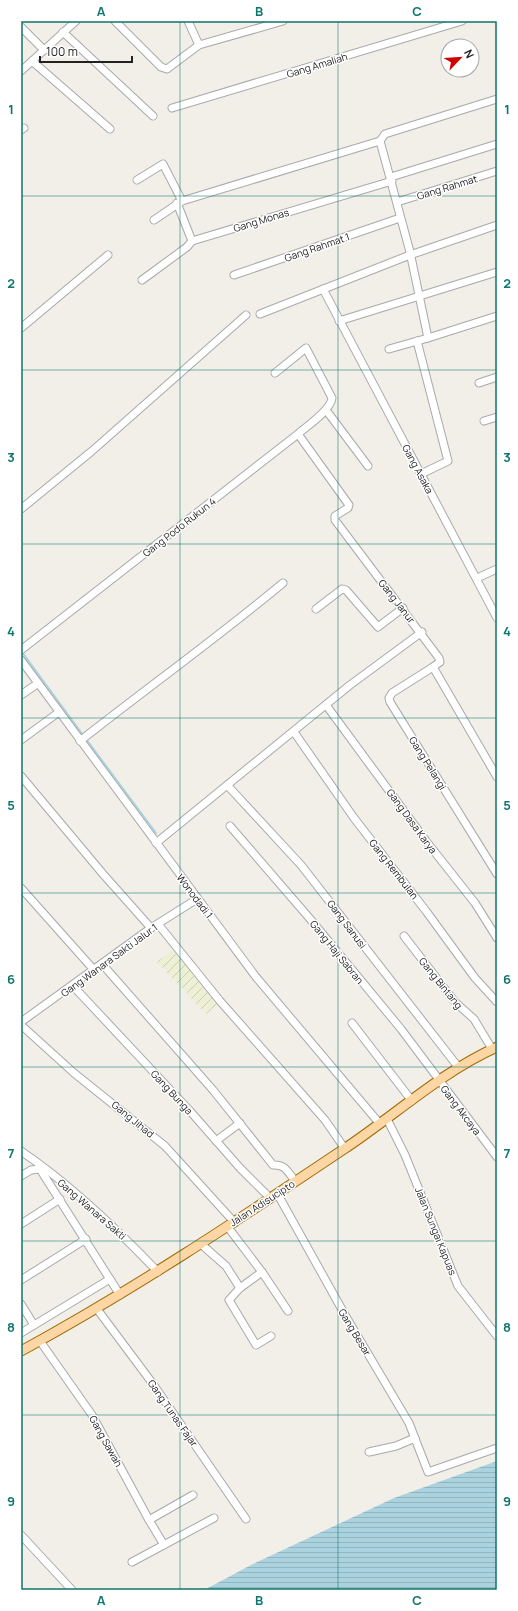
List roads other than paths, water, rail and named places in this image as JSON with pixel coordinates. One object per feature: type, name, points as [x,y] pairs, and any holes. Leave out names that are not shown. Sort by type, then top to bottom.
[{"type":"main road","name":"Jalan Adisucipto","points":[[21,1351],[97,1309],[158,1272],[345,1148],[459,1068],[495,1048]]},
{"type":"street","points":[[21,71],[76,21]]},
{"type":"street","points":[[115,21],[164,69],[167,69],[199,45],[283,21]]},
{"type":"street","points":[[188,21],[199,45]]},
{"type":"street","name":"Gang Amaliah","points":[[172,108],[462,21]]},
{"type":"street","points":[[21,27],[44,50]]},
{"type":"street","points":[[63,32],[153,116]]},
{"type":"street","points":[[32,61],[110,129]]},
{"type":"street","points":[[154,220],[179,202],[380,141],[384,134],[497,98]]},
{"type":"street","points":[[380,141],[410,254],[428,338]]},
{"type":"street","name":"Gang Monas","points":[[142,280],[181,252],[192,241],[391,179],[497,144]]},
{"type":"street","points":[[137,180],[163,164],[179,202],[192,241]]},
{"type":"street","name":"Gang Rahmat","points":[[397,202],[497,172]]},
{"type":"street","name":"Gang Rahmat 1","points":[[234,275],[400,218]]},
{"type":"street","points":[[260,314],[410,254],[497,225]]},
{"type":"street","points":[[21,328],[108,255]]},
{"type":"street","points":[[339,321],[497,272]]},
{"type":"street","name":"Gang Asaka","points":[[323,289],[497,618]]},
{"type":"street","points":[[21,509],[92,451],[246,315]]},
{"type":"street","points":[[389,349],[497,316]]},
{"type":"street","points":[[417,341],[448,461],[421,474]]},
{"type":"street","points":[[275,373],[307,349],[332,398],[326,410],[368,466]]},
{"type":"street","points":[[479,383],[497,377]]},
{"type":"street","name":"Gang Podo Rukun 4","points":[[21,650],[298,434],[326,410]]},
{"type":"street","points":[[484,421],[497,417]]},
{"type":"street","name":"Gang Janur","points":[[298,434],[349,505],[348,508],[335,516],[335,520],[422,632],[439,658],[440,662],[433,667]]},
{"type":"street","points":[[477,578],[497,569]]},
{"type":"street","points":[[80,741],[232,626],[283,583]]},
{"type":"street","points":[[316,609],[342,588],[346,590],[378,627],[403,608]]},
{"type":"street","points":[[156,843],[326,705],[422,632]]},
{"type":"street","name":"Wonodadi 1","points":[[21,660],[37,684],[256,977],[383,1122]]},
{"type":"street","points":[[433,667],[497,777]]},
{"type":"street","name":"Gang Pelangi","points":[[433,667],[392,693],[389,698],[390,702],[497,874]]},
{"type":"street","points":[[21,695],[37,684]]},
{"type":"street","name":"Gang Dasa Karya","points":[[326,705],[426,841],[475,903],[497,938]]},
{"type":"street","points":[[21,740],[59,712]]},
{"type":"street","name":"Gang Rembulan","points":[[294,732],[354,818],[476,978],[497,1002]]},
{"type":"street","points":[[21,776],[108,880],[151,928]]},
{"type":"street","name":"Gang Sanusi","points":[[227,785],[305,871],[459,1068]]},
{"type":"street","name":"Gang Haji Sabran","points":[[230,826],[311,920],[401,1029],[439,1082]]},
{"type":"street","points":[[21,888],[94,970]]},
{"type":"street","name":"Gang Wanara Sakti Jalur 1","points":[[21,1022],[73,986],[151,928],[197,899]]},
{"type":"street","points":[[158,924],[220,1000],[325,1120],[345,1148]]},
{"type":"street","name":"Gang Bintang","points":[[404,936],[455,1002],[474,1019],[495,1048]]},
{"type":"street","points":[[102,964],[240,1123],[273,1166],[281,1165],[285,1167],[295,1181]]},
{"type":"street","name":"Gang Bunga","points":[[73,986],[216,1141],[273,1196]]},
{"type":"street","points":[[352,1023],[412,1101]]},
{"type":"street","name":"Gang Jihad","points":[[21,1025],[74,1073],[165,1146],[231,1224],[288,1311]]},
{"type":"street","name":"Gang Akcaya","points":[[439,1082],[497,1157]]},
{"type":"street","name":"Jalan Sungai Kapuas","points":[[383,1122],[405,1155],[458,1286],[497,1336]]},
{"type":"street","points":[[216,1141],[240,1123]]},
{"type":"street","name":"Gang Wanara Sakti","points":[[21,1151],[85,1202],[134,1246],[158,1272]]},
{"type":"street","points":[[21,1176],[31,1170],[40,1169],[86,1239],[120,1295]]},
{"type":"street","name":"Gang Besar","points":[[273,1196],[415,1438],[429,1472],[497,1448]]},
{"type":"street","points":[[21,1224],[60,1199]]},
{"type":"street","points":[[21,1280],[86,1239]]},
{"type":"street","points":[[201,1244],[226,1266],[240,1288]]},
{"type":"street","points":[[262,1272],[240,1288],[229,1300],[256,1345],[272,1336]]},
{"type":"street","points":[[21,1333],[110,1279]]},
{"type":"street","points":[[21,1304],[34,1325]]},
{"type":"street","name":"Gang Tunas Fajar","points":[[97,1309],[154,1384],[246,1519]]},
{"type":"street","name":"Gang Sawah","points":[[40,1340],[92,1415],[164,1545]]},
{"type":"street","points":[[369,1452],[396,1446],[415,1438]]},
{"type":"street","points":[[149,1520],[194,1495]]},
{"type":"street","points":[[132,1562],[214,1518]]},
{"type":"street","points":[[21,1535],[72,1590]]},
{"type":"water","points":[[497,1461],[497,1590],[204,1590],[253,1564],[394,1498]]},
{"type":"waterway","points":[[22,652],[83,735]]},
{"type":"waterway","points":[[86,739],[156,833]]}]
